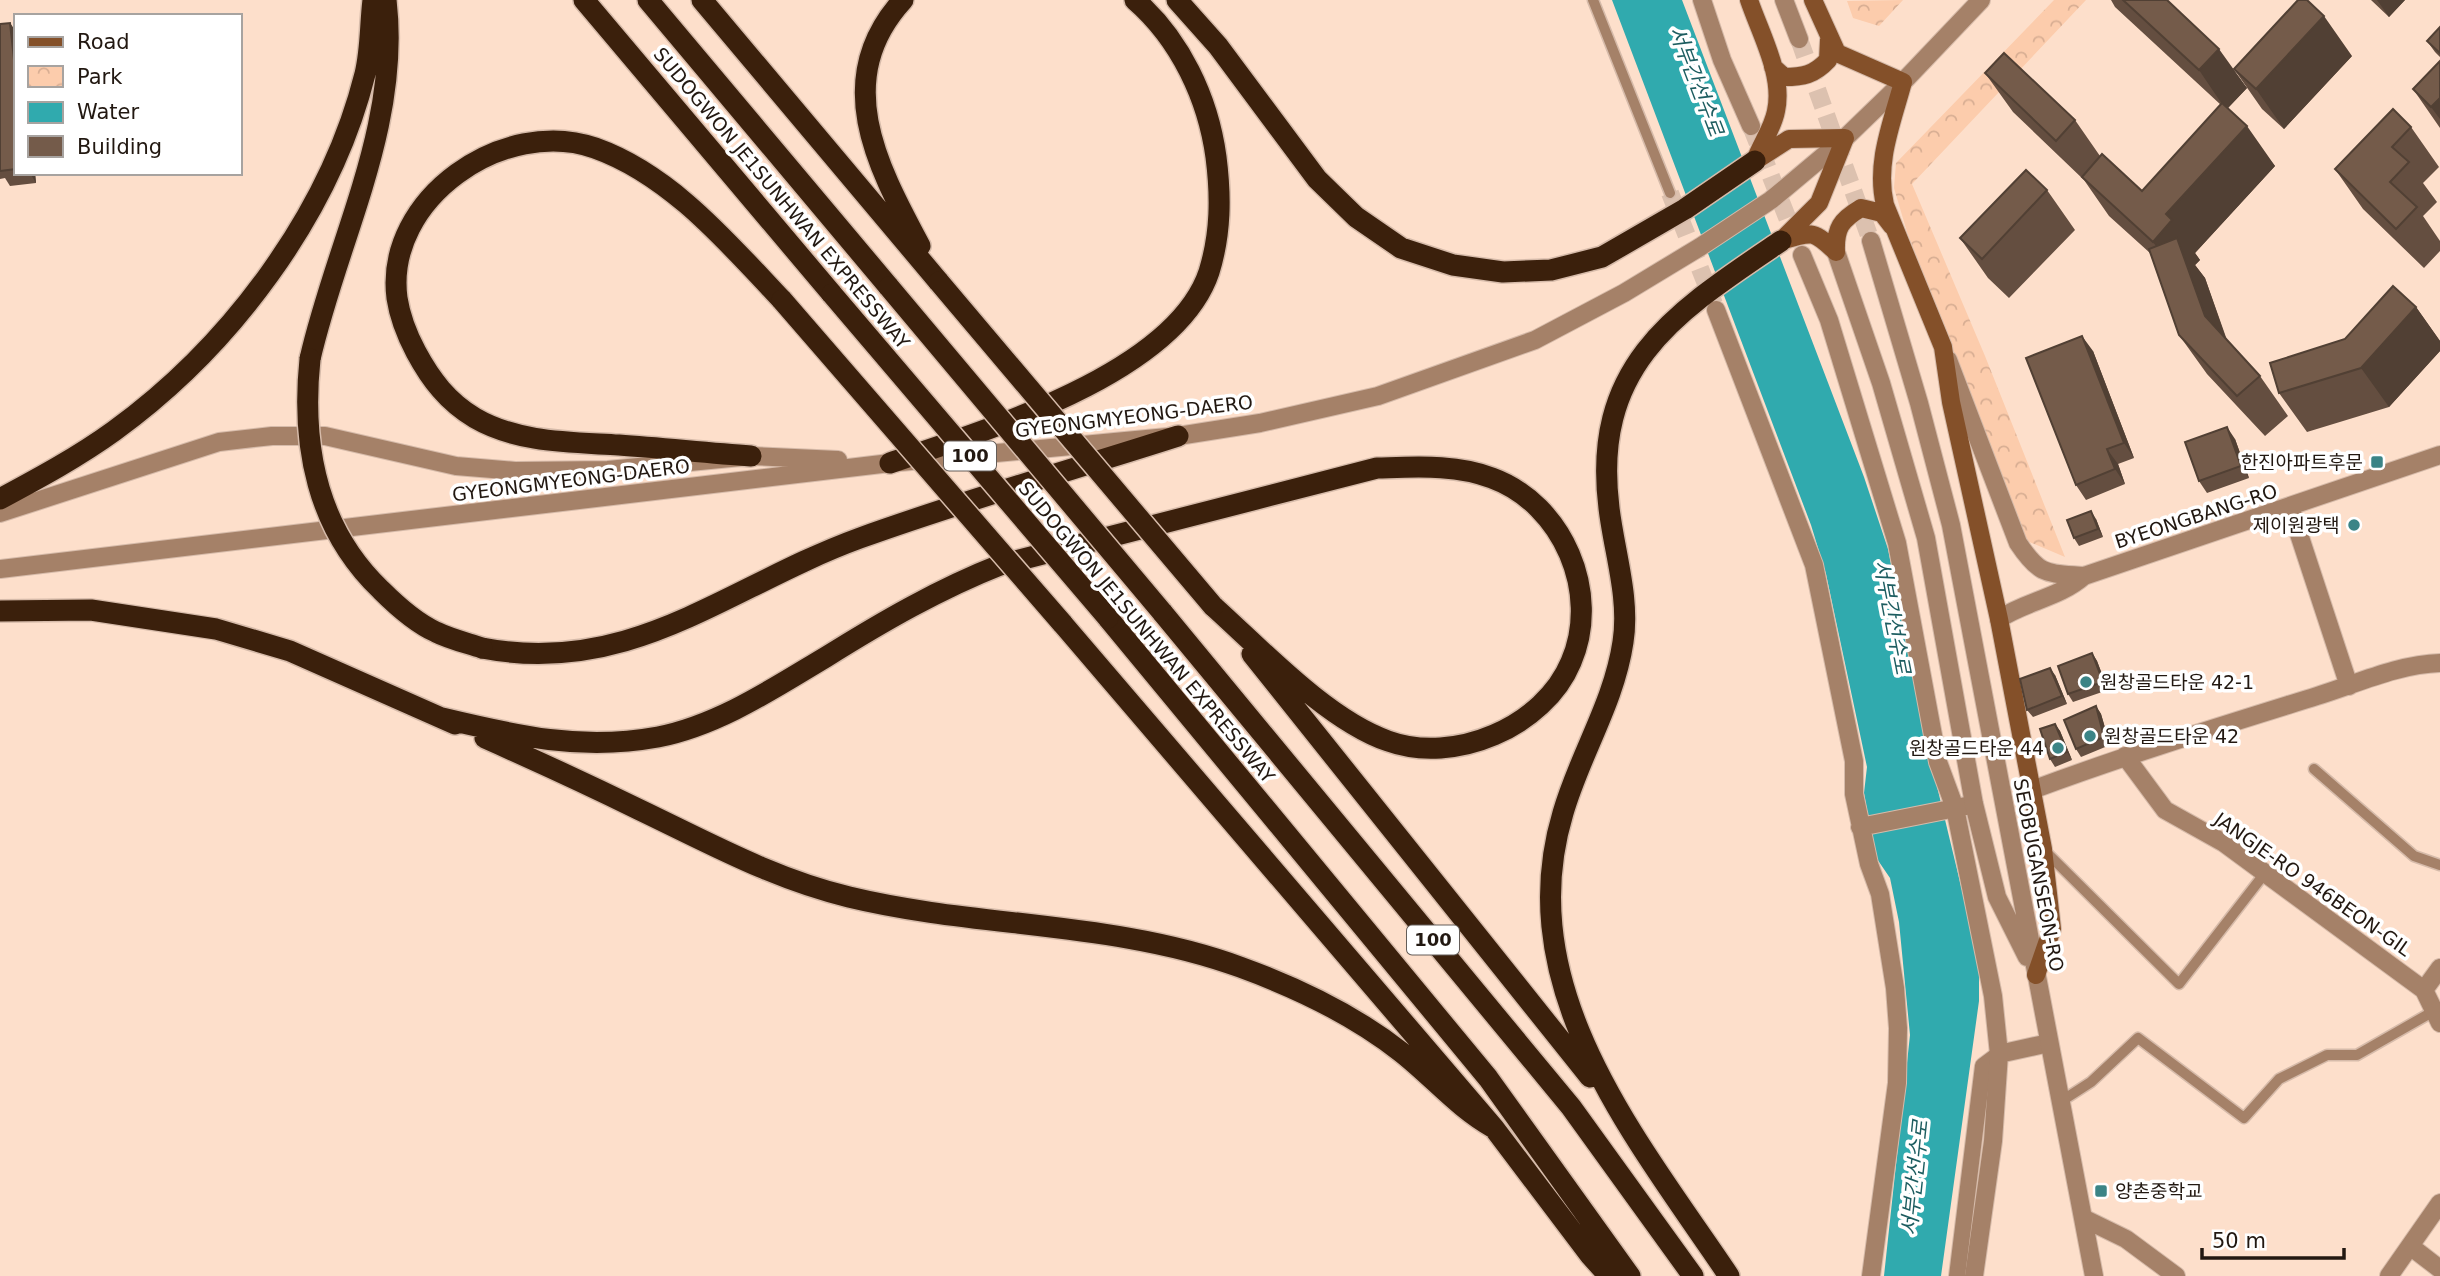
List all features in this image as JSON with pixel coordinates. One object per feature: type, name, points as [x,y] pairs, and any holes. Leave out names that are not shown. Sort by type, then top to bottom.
[{"type":"highway","points":[[0,499],[65,464],[115,430],[158,395],[201,355],[269,274],[325,182],[349,126],[366,71],[373,0]]},
{"type":"highway","points":[[386,0],[390,34],[385,104],[363,185],[321,309],[310,359],[306,401],[309,450],[321,500],[359,570],[398,607],[435,631],[482,648],[517,655],[595,650],[644,637],[859,538],[1178,436]]},
{"type":"highway","name":"SUDOGWON JE1SUNHWAN EXPRESSWAY","points":[[584,0],[1108,618],[1488,1078],[1630,1276]]},
{"type":"highway","name":"SUDOGWON JE1SUNHWAN EXPRESSWAY","points":[[648,0],[1162,612],[1571,1107],[1693,1276]]},
{"type":"highway","points":[[702,0],[1213,606],[1630,1128]]},
{"type":"highway","points":[[903,0],[878,39],[867,71],[864,114],[878,163],[939,282]]},
{"type":"highway","points":[[890,463],[1030,415],[1127,363],[1158,341],[1185,312],[1208,274],[1220,226],[1219,185],[1213,137],[1199,91],[1177,48],[1135,0]]},
{"type":"highway","points":[[1177,0],[1219,46],[1317,179],[1356,217],[1401,247],[1452,265],[1503,272],[1551,270],[1602,257],[1685,209],[1755,161]]},
{"type":"highway","points":[[751,456],[555,442],[518,434],[477,419],[445,397],[404,328],[397,296],[399,265],[407,234],[424,208],[455,174],[484,156],[522,142],[557,140],[594,147],[624,162],[681,199],[782,299],[1062,623],[1494,1128],[1590,1255],[1609,1276]]},
{"type":"highway","points":[[1729,1276],[1630,1128],[1591,1060],[1556,969],[1551,924],[1551,867],[1563,813],[1609,703],[1624,639],[1621,576],[1605,473],[1614,414],[1638,357],[1679,313],[1781,241]]},
{"type":"highway","points":[[442,718],[533,740],[595,743],[659,737],[710,722],[772,690],[950,584],[1000,565],[1377,468],[1420,466],[1458,470],[1494,478],[1527,499],[1555,524],[1570,555],[1582,596],[1580,630],[1571,663],[1546,698],[1515,726],[1479,742],[1437,748],[1391,743],[1356,727],[1213,606]]},
{"type":"highway","points":[[0,611],[92,610],[216,629],[290,651],[442,718],[748,863],[800,883],[896,907],[1170,945],[1240,967],[1301,992],[1361,1026],[1401,1052],[1467,1113],[1494,1128]]},
{"type":"main road","points":[[1749,0],[1773,67],[1777,111],[1755,161]]},
{"type":"main road","points":[[1813,0],[1837,53],[1849,61],[1864,64],[1903,82],[1882,159],[1880,184],[1943,347],[1951,402],[2032,790],[2043,849],[2052,929],[2036,975]]},
{"type":"main road","points":[[1773,67],[1784,77],[1803,77],[1819,70],[1828,61],[1829,40]]},
{"type":"main road","points":[[1755,161],[1788,139],[1844,138],[1819,203],[1781,241]]},
{"type":"main road","points":[[1836,252],[1835,234],[1843,219],[1861,208],[1882,213],[1898,234]]},
{"type":"main road","points":[[1781,241],[1809,232],[1817,234],[1836,252]]},
{"type":"street","points":[[1702,0],[1722,60],[1751,126]]},
{"type":"street","points":[[1784,0],[1799,39]]},
{"type":"street","name":"GYEONGMYEONG-DAERO","points":[[0,569],[890,463],[1178,436],[1260,423],[1378,396],[1535,340],[1624,293],[1700,247],[1771,200],[1844,138],[1903,82],[1981,0]]},
{"type":"street","name":"SEOBUGANSEON-RO","points":[[1871,241],[1919,403],[1951,525],[2094,1276]]},
{"type":"street","points":[[1836,252],[1881,383],[1926,538],[1974,804],[1997,897],[2036,975]]},
{"type":"street","points":[[1802,255],[1829,320],[1897,543],[1938,762],[1993,996],[1999,1055],[1993,1141],[1974,1276]]},
{"type":"street","points":[[1716,310],[1814,565],[1854,761],[1854,794],[1880,894],[1895,988],[1898,1028],[1897,1083],[1871,1276]]},
{"type":"street","points":[[1943,347],[2018,543],[2034,566],[2052,574],[2084,576]]},
{"type":"street","points":[[0,513],[219,442],[272,436],[325,436],[456,466],[515,471],[608,470],[751,456],[890,463]]},
{"type":"street","name":"BYEONGBANG-RO","points":[[2084,576],[2440,456]]},
{"type":"street","points":[[2290,507],[2349,686]]},
{"type":"street","points":[[1998,620],[2015,609],[2068,590],[2084,576]]},
{"type":"street","points":[[2032,790],[2125,756],[2349,686],[2424,663],[2440,663]]},
{"type":"street","name":"JANGJE-RO 946BEON-GIL","points":[[2125,756],[2165,810],[2224,843],[2424,990],[2437,1017]]},
{"type":"street","points":[[1863,827],[1974,804]]},
{"type":"street","points":[[2424,990],[2440,968]]},
{"type":"street","points":[[1957,1276],[1983,1066],[1999,1055],[2049,1043]]},
{"type":"street","points":[[2389,1276],[2440,1203]]},
{"type":"street","points":[[2083,1218],[2126,1239],[2176,1276]]},
{"type":"street","points":[[2410,1246],[2440,1269]]},
{"type":"lane","points":[[1593,0],[1670,193]]},
{"type":"lane","points":[[2314,769],[2414,856],[2440,864]]},
{"type":"lane","points":[[2043,849],[2179,984],[2265,873]]},
{"type":"lane","points":[[2060,1101],[2091,1083],[2138,1038],[2244,1118],[2279,1079],[2328,1055],[2357,1055],[2437,1017]]},
{"type":"green space","points":[[1903,0],[1879,26],[1853,18],[1847,1]]},
{"type":"green space","points":[[2054,0],[2086,0],[1912,184],[1985,356],[2065,557],[2027,541],[1907,232],[1894,188],[1896,163]]},
{"type":"water","name":"서부간선수로","points":[[1612,0],[1682,0],[1864,477],[1888,549],[1928,749],[1979,961],[1979,1001],[1941,1276],[1884,1276],[1910,1035],[1899,922],[1890,878],[1875,856],[1864,793],[1867,767],[1826,574],[1811,525]]},
{"type":"building","points":[[2123,0],[2167,0],[2219,49],[2199,70]]},
{"type":"building","points":[[2298,0],[2307,0],[2324,16],[2256,89],[2234,69]]},
{"type":"building","points":[[10,23],[14,60],[14,169],[0,171],[0,24]]},
{"type":"building","points":[[2440,27],[2440,53],[2427,41]]},
{"type":"building","points":[[2004,53],[2075,120],[2056,141],[1985,73]]},
{"type":"building","points":[[2440,61],[2440,98],[2431,107],[2413,89]]},
{"type":"building","points":[[2222,103],[2247,126],[2166,214],[2172,220],[2153,242],[2082,177],[2102,154],[2142,191]]},
{"type":"building","points":[[2393,109],[2411,127],[2392,147],[2409,162],[2390,182],[2417,207],[2396,229],[2335,169]]},
{"type":"building","points":[[2026,170],[2047,190],[1982,259],[1960,238]]},
{"type":"building","points":[[2177,238],[2205,316],[2260,376],[2237,396],[2179,335],[2149,249]]},
{"type":"building","points":[[2393,286],[2416,307],[2361,368],[2279,393],[2270,363],[2345,339]]},
{"type":"building","points":[[2082,336],[2124,443],[2107,449],[2115,469],[2076,485],[2026,358]]},
{"type":"building","points":[[2227,427],[2241,466],[2199,481],[2185,442]]},
{"type":"building","points":[[2091,511],[2098,529],[2074,538],[2067,520]]},
{"type":"building","name":"원창골드타운 42-1","points":[[2092,653],[2103,682],[2068,694],[2058,666]]},
{"type":"building","name":"원창골드타운 42-1","points":[[2050,668],[2062,696],[2027,710],[2020,679]]},
{"type":"building","name":"원창골드타운 42","points":[[2096,706],[2104,737],[2076,749],[2064,720]]},
{"type":"building","name":"원창골드타운 44","points":[[2055,724],[2067,752],[2050,759],[2040,729]]},
{"type":"tunnel","points":[[1799,39],[1871,241]]},
{"type":"tunnel","points":[[1751,126],[1802,255]]},
{"type":"tunnel","points":[[1670,193],[1714,304]]},
{"type":"place","name":"한진아파트후문","points":[[2377,462]]},
{"type":"place","name":"제이원광택","points":[[2354,525]]},
{"type":"place","name":"원창골드타운 42-1","points":[[2086,682]]},
{"type":"place","name":"원창골드타운 42","points":[[2090,736]]},
{"type":"place","name":"원창골드타운 44","points":[[2058,748]]},
{"type":"place","name":"양촌중학교","points":[[2101,1191]]}]
